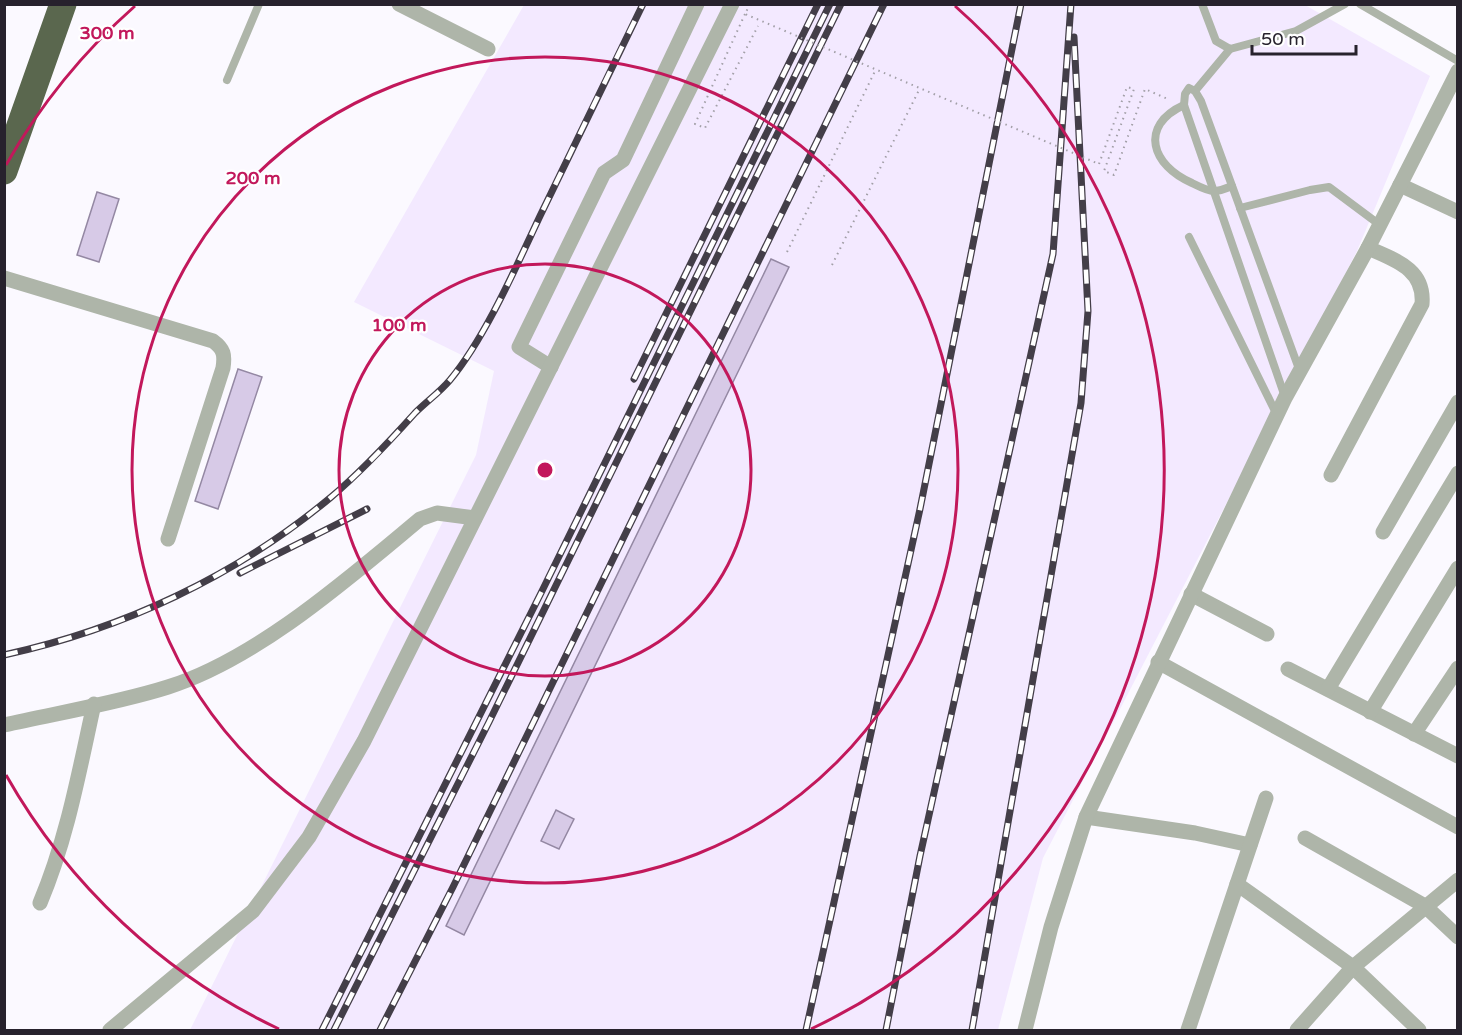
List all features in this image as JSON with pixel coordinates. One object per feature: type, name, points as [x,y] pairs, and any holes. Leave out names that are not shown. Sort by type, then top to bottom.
[{"type":"highway","points":[[4,171],[11,130],[63,4]]},
{"type":"street","points":[[399,4],[488,49]]},
{"type":"street","points":[[551,367],[519,347],[604,172],[623,160],[697,4]]},
{"type":"street","points":[[110,1030],[253,911],[309,837],[364,741],[732,4]]},
{"type":"street","points":[[1025,1030],[1051,927],[1086,817],[1285,398],[1368,248],[1458,72]]},
{"type":"street","points":[[1400,185],[1458,212]]},
{"type":"street","points":[[1331,475],[1422,304],[1422,286],[1412,272],[1404,265],[1368,248]]},
{"type":"street","points":[[4,278],[213,341],[222,347],[225,356],[223,368],[168,539]]},
{"type":"street","points":[[1383,532],[1458,402]]},
{"type":"street","points":[[1328,689],[1458,473]]},
{"type":"street","points":[[4,725],[168,687],[224,664],[288,623],[420,519],[437,513],[475,518]]},
{"type":"street","points":[[1370,712],[1458,568]]},
{"type":"street","points":[[1191,594],[1268,634]]},
{"type":"street","points":[[1158,662],[1458,827]]},
{"type":"street","points":[[1414,734],[1458,668]]},
{"type":"street","points":[[1288,669],[1458,756]]},
{"type":"street","points":[[40,903],[58,860],[65,835],[94,704]]},
{"type":"street","points":[[1188,1030],[1266,798]]},
{"type":"street","points":[[1086,817],[1195,833],[1250,845]]},
{"type":"street","points":[[1305,838],[1425,906],[1458,937]]},
{"type":"street","points":[[1297,1030],[1353,967],[1458,880]]},
{"type":"street","points":[[1237,884],[1353,967],[1419,1030]]},
{"type":"lane","points":[[226,80],[259,4]]},
{"type":"lane","points":[[1202,4],[1216,41],[1230,49]]},
{"type":"lane","points":[[1195,92],[1230,49],[1296,31],[1345,4]]},
{"type":"lane","points":[[1360,4],[1458,61]]},
{"type":"lane","points":[[1285,398],[1242,267],[1184,105],[1189,88],[1195,92],[1300,370]]},
{"type":"lane","points":[[1184,105],[1172,111],[1158,126],[1156,135],[1158,155],[1168,169],[1177,176],[1213,191],[1232,186]]},
{"type":"lane","points":[[1240,208],[1310,190],[1329,188],[1380,225]]},
{"type":"lane","points":[[1190,237],[1278,415]]},
{"type":"path","points":[[750,4],[695,124],[705,128],[758,26]]},
{"type":"path","points":[[745,14],[1099,164],[1127,87],[1134,89],[1104,171],[1114,175],[1145,90],[1184,105]]},
{"type":"path","points":[[787,252],[876,69]]},
{"type":"path","points":[[832,265],[920,88]]},
{"type":"shaded area","points":[[524,5],[1305,5],[1430,76],[1357,251],[1043,858],[998,1030],[190,1030],[476,455],[494,371],[354,302]]},
{"type":"building","points":[[97,192],[119,199],[99,262],[77,255]]},
{"type":"building","points":[[771,259],[789,267],[464,935],[446,926]]},
{"type":"building","points":[[238,369],[262,377],[218,509],[195,501]]},
{"type":"building","points":[[556,810],[574,819],[559,849],[541,841]]},
{"type":"railway","points":[[4,655],[48,644],[135,614],[217,575],[256,552],[330,498],[446,384],[463,363],[488,323],[643,4]]},
{"type":"railway","points":[[634,379],[818,4]]},
{"type":"railway","points":[[322,1030],[542,591],[830,4]]},
{"type":"railway","points":[[334,1030],[489,722],[841,4]]},
{"type":"railway","points":[[380,1030],[453,887],[884,4]]},
{"type":"railway","points":[[806,1030],[920,509],[1021,4]]},
{"type":"railway","points":[[886,1030],[920,856],[1053,254],[1071,4]]},
{"type":"railway","points":[[972,1030],[1081,403],[1088,311],[1074,37]]},
{"type":"railway","points":[[240,573],[367,509]]}]
